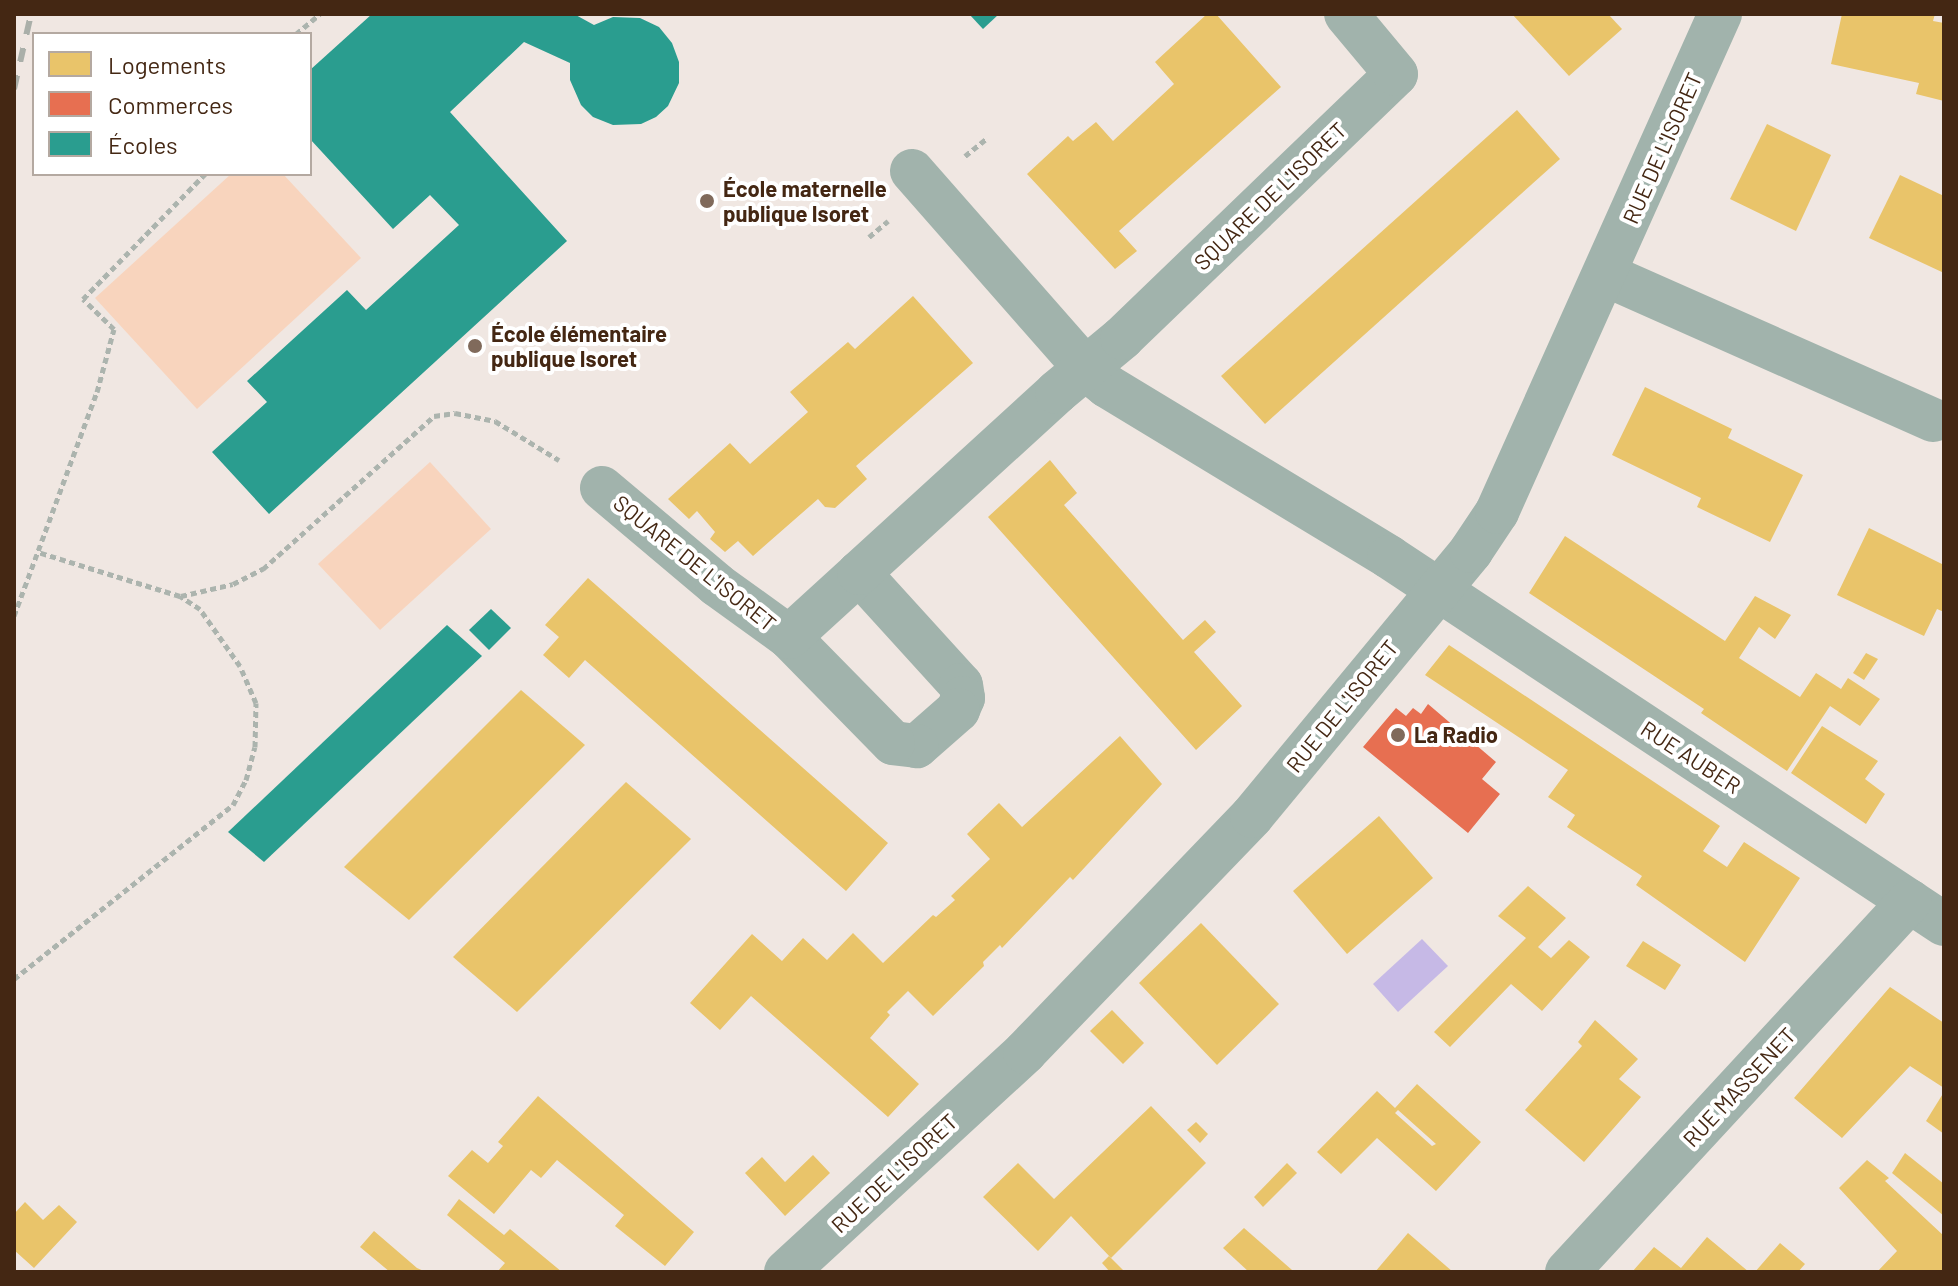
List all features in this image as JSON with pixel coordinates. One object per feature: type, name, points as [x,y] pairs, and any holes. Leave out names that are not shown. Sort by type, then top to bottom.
[{"type":"street","name":"SQUARE DE L'ISORET","points":[[789,637],[1086,369],[1396,74],[1346,14]]},
{"type":"street","name":"RUE DE L'ISORET","points":[[786,1272],[1025,1052],[1252,816],[1471,551],[1497,512],[1606,275],[1720,14]]},
{"type":"street","points":[[912,171],[1086,369],[1107,386],[1438,589]]},
{"type":"street","points":[[1606,275],[1933,420]]},
{"type":"street","name":"SQUARE DE L'ISORET","points":[[602,488],[717,585],[789,637],[893,743],[909,747],[924,742],[961,704],[961,685],[859,573]]},
{"type":"street","name":"RUE AUBER","points":[[1438,589],[1927,912]]},
{"type":"street","name":"RUE MASSENET","points":[[1567,1272],[1927,912]]},
{"type":"path","points":[[298,32],[320,14]]},
{"type":"path","points":[[14,616],[97,392],[114,329],[83,299],[203,176]]},
{"type":"path","points":[[180,596],[233,584],[263,569],[434,416],[455,413],[495,421],[602,488]]},
{"type":"path","points":[[14,979],[233,805],[246,780],[255,747],[256,703],[240,666],[200,609],[180,596],[38,552]]},
{"type":"shaded area","points":[[229,176],[285,176],[361,258],[197,409],[95,298]]},
{"type":"shaded area","points":[[430,462],[491,529],[380,630],[318,564]]},
{"type":"shaded area","points":[[1422,939],[1448,966],[1398,1012],[1373,984]]},
{"type":"building: Logements","points":[[1207,14],[1216,14],[1281,87],[1119,231],[1137,251],[1115,269],[1027,174],[1068,136],[1073,141],[1096,122],[1113,141],[1174,84],[1155,62]]},
{"type":"building: Logements","points":[[1512,14],[1608,14],[1622,29],[1569,76]]},
{"type":"building: Logements","points":[[1842,14],[1935,14],[1933,21],[1944,23],[1944,101],[1916,94],[1919,83],[1831,64]]},
{"type":"building: Logements","points":[[1517,110],[1560,159],[1265,424],[1221,376]]},
{"type":"building: Logements","points":[[1767,124],[1831,155],[1796,231],[1730,199]]},
{"type":"building: Logements","points":[[1900,175],[1944,196],[1944,273],[1869,238]]},
{"type":"building: Logements","points":[[913,296],[973,363],[856,466],[867,479],[835,508],[825,507],[818,499],[753,556],[738,541],[725,552],[710,539],[715,532],[697,511],[689,519],[668,499],[730,443],[750,464],[808,412],[790,392],[848,342],[855,349]]},
{"type":"building: Logements","points":[[1645,387],[1732,429],[1728,438],[1803,475],[1770,542],[1697,507],[1701,498],[1612,455]]},
{"type":"building: Logements","points":[[1050,460],[1077,493],[1064,505],[1183,640],[1205,620],[1216,632],[1194,652],[1242,706],[1196,750],[988,517]]},
{"type":"building: Logements","points":[[1869,528],[1944,565],[1944,612],[1937,609],[1924,636],[1837,595]]},
{"type":"building: Logements","points":[[1565,536],[1725,641],[1755,596],[1791,615],[1775,639],[1759,627],[1739,658],[1800,697],[1816,673],[1841,689],[1848,678],[1880,699],[1860,726],[1830,706],[1787,771],[1701,713],[1704,709],[1529,593]]},
{"type":"building: Logements","points":[[588,578],[888,843],[846,891],[585,660],[569,678],[543,655],[559,637],[545,625]]},
{"type":"building: Logements","points":[[1449,645],[1720,826],[1703,851],[1727,867],[1744,842],[1800,878],[1745,962],[1636,885],[1642,876],[1567,827],[1575,815],[1548,797],[1568,770],[1425,675]]},
{"type":"building: Logements","points":[[1866,653],[1878,659],[1864,680],[1853,673]]},
{"type":"building: Logements","points":[[521,690],[585,745],[409,920],[344,867]]},
{"type":"building: Logements","points":[[1822,726],[1878,761],[1865,779],[1885,794],[1866,824],[1791,773]]},
{"type":"building: Logements","points":[[1120,736],[1162,784],[1073,880],[1070,877],[1002,948],[1000,945],[983,962],[984,966],[933,1016],[908,991],[887,1012],[890,1015],[870,1038],[919,1084],[888,1117],[751,996],[720,1030],[690,1003],[752,934],[782,961],[803,938],[827,960],[853,933],[883,963],[933,915],[936,917],[955,900],[951,896],[990,859],[967,834],[999,803],[1022,827]]},
{"type":"building: Logements","points":[[626,782],[691,839],[517,1012],[453,957]]},
{"type":"building: Logements","points":[[1379,816],[1433,878],[1347,954],[1293,891]]},
{"type":"building: Logements","points":[[1528,886],[1566,918],[1538,947],[1551,958],[1569,940],[1590,957],[1542,1011],[1511,984],[1450,1047],[1434,1032],[1526,938],[1498,916]]},
{"type":"building: Logements","points":[[1201,923],[1279,1004],[1217,1065],[1139,983]]},
{"type":"building: Logements","points":[[1643,941],[1681,965],[1665,990],[1626,966]]},
{"type":"building: Logements","points":[[1890,987],[1944,1023],[1944,1088],[1910,1066],[1842,1138],[1794,1098]]},
{"type":"building: Logements","points":[[1112,1010],[1144,1043],[1123,1064],[1090,1031]]},
{"type":"building: Logements","points":[[1595,1020],[1638,1059],[1619,1079],[1641,1097],[1584,1162],[1525,1110],[1582,1046],[1578,1042]]},
{"type":"building: Logements","points":[[1417,1084],[1481,1142],[1436,1191],[1377,1138],[1341,1174],[1317,1152],[1377,1091],[1395,1108]],"holes":[[[1398,1110],[1436,1144],[1432,1146],[1395,1113]]]},
{"type":"building: Logements","points":[[1944,1092],[1944,1134],[1926,1121]]},
{"type":"building: Logements","points":[[538,1096],[694,1232],[665,1266],[615,1226],[624,1215],[557,1160],[541,1178],[531,1170],[494,1214],[448,1176],[472,1150],[488,1163],[503,1146],[498,1142]]},
{"type":"building: Logements","points":[[1151,1106],[1206,1163],[1111,1258],[1071,1216],[1038,1251],[983,1197],[1018,1163],[1054,1199]]},
{"type":"building: Logements","points":[[1196,1122],[1208,1134],[1200,1143],[1187,1130]]},
{"type":"building: Logements","points":[[1905,1153],[1944,1184],[1944,1216],[1892,1173]]},
{"type":"building: Logements","points":[[813,1155],[830,1173],[785,1216],[745,1173],[762,1157],[785,1182]]},
{"type":"building: Logements","points":[[1867,1160],[1889,1178],[1885,1181],[1944,1236],[1944,1272],[1877,1272],[1897,1251],[1839,1188]]},
{"type":"building: Logements","points":[[1287,1163],[1297,1173],[1263,1207],[1254,1197]]},
{"type":"building: Logements","points":[[459,1199],[504,1235],[510,1229],[562,1272],[497,1272],[505,1263],[447,1215]]},
{"type":"building: Logements","points":[[25,1202],[43,1220],[59,1205],[77,1222],[34,1268],[14,1250],[14,1214]]},
{"type":"building: Logements","points":[[1244,1228],[1292,1270],[1249,1272],[1223,1248]]},
{"type":"building: Logements","points":[[374,1231],[417,1268],[426,1272],[390,1272],[360,1247]]},
{"type":"building: Logements","points":[[1408,1233],[1453,1272],[1375,1272]]},
{"type":"building: Logements","points":[[1707,1237],[1749,1272],[1632,1272],[1654,1247],[1681,1268]]},
{"type":"building: Logements","points":[[1780,1243],[1805,1264],[1798,1272],[1755,1272]]},
{"type":"building: Logements","points":[[1109,1256],[1125,1272],[1110,1272],[1102,1263]]},
{"type":"building: Commerces","points":[[1428,704],[1496,762],[1482,779],[1500,794],[1468,833],[1363,747],[1396,708],[1406,716],[1413,708],[1421,714]]},
{"type":"building: Écoles","points":[[372,14],[574,14],[594,25],[613,17],[640,18],[659,27],[672,43],[679,62],[679,83],[668,106],[656,117],[641,124],[613,125],[593,117],[581,105],[570,80],[570,63],[524,42],[450,112],[567,241],[269,514],[212,452],[267,402],[247,381],[347,290],[366,310],[459,225],[430,195],[393,229],[312,141],[312,68]]},
{"type":"building: Écoles","points":[[969,14],[999,14],[983,29]]},
{"type":"building: Écoles","points":[[491,609],[511,628],[489,650],[469,630]]},
{"type":"building: Écoles","points":[[447,625],[482,656],[264,862],[228,832]]},
{"type":"railway","points":[[14,89],[31,14]]},
{"type":"place","name":"École maternelle publique Isoret","points":[[707,201]]},
{"type":"place","name":"École élémentaire publique Isoret","points":[[475,346]]},
{"type":"place","name":"La Radio","points":[[1398,735]]}]
